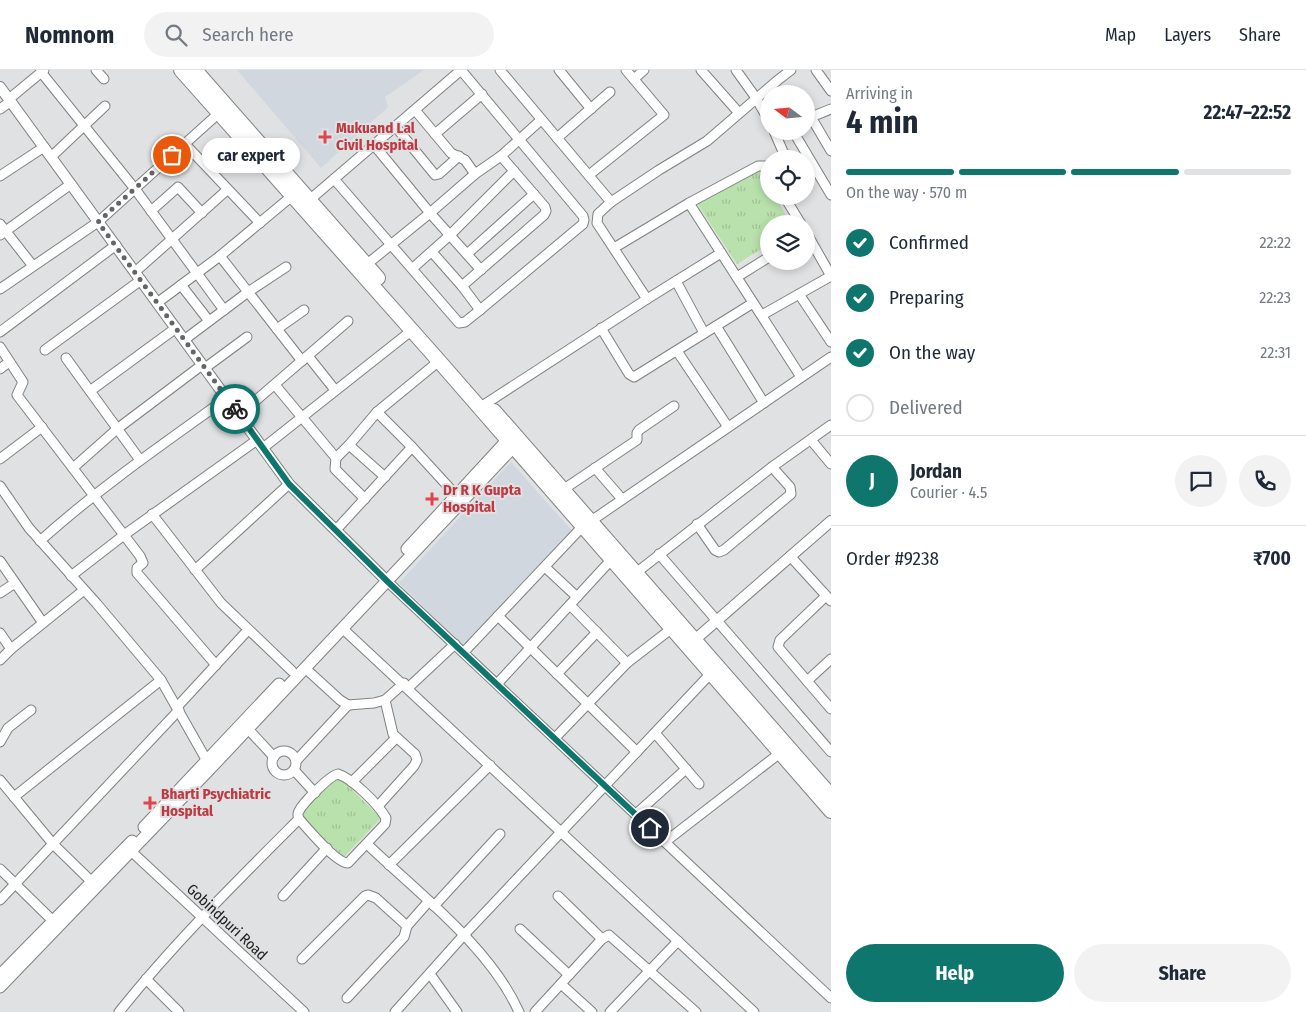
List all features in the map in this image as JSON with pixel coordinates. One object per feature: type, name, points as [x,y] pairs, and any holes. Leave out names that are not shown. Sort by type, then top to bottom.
[{"type":"main road","points":[[181,70],[292,196],[306,203],[366,265],[482,405],[691,643],[780,753],[831,811]]},
{"type":"main road","points":[[195,70],[411,331],[482,405]]},
{"type":"main road","points":[[513,440],[564,489],[611,560],[632,576],[671,628],[691,643]]},
{"type":"main road","points":[[0,975],[53,921],[132,852],[342,628],[456,495],[513,440]]},
{"type":"main road","points":[[0,987],[207,761],[292,671],[385,579],[513,440]]},
{"type":"main road","points":[[714,670],[831,796]]},
{"type":"street","points":[[96,70],[104,80]]},
{"type":"street","points":[[306,203],[461,70],[584,220],[583,224],[480,310],[465,322],[459,322],[334,179]]},
{"type":"street","points":[[500,70],[611,202]]},
{"type":"street","points":[[559,70],[591,109]]},
{"type":"street","points":[[589,175],[664,115],[626,70]]},
{"type":"street","points":[[634,79],[644,70]]},
{"type":"street","points":[[701,70],[739,113]]},
{"type":"street","points":[[736,70],[760,105]]},
{"type":"street","points":[[646,299],[596,220],[598,214],[611,202],[707,141],[756,98],[792,70]]},
{"type":"street","points":[[816,70],[831,91]]},
{"type":"street","points":[[0,109],[40,71],[151,211],[224,310]]},
{"type":"street","points":[[0,87],[289,484],[385,579],[830,994]]},
{"type":"street","points":[[558,138],[610,92]]},
{"type":"street","points":[[435,134],[482,94]]},
{"type":"street","points":[[51,157],[105,106]]},
{"type":"street","points":[[815,116],[831,109]]},
{"type":"street","points":[[415,110],[451,152],[465,160],[475,174]]},
{"type":"street","points":[[0,289],[98,222],[219,113]]},
{"type":"street","points":[[366,265],[475,174],[500,156],[541,120]]},
{"type":"street","points":[[395,126],[435,175],[439,174],[459,156]]},
{"type":"street","points":[[815,127],[831,151]]},
{"type":"street","points":[[798,140],[831,195]]},
{"type":"street","points":[[185,144],[260,223]]},
{"type":"street","points":[[374,145],[430,213],[481,270]]},
{"type":"street","points":[[0,176],[44,147]]},
{"type":"street","points":[[462,286],[544,215],[546,211],[545,207],[500,156]]},
{"type":"street","points":[[614,248],[689,203],[760,166]]},
{"type":"street","points":[[413,268],[450,235],[514,171]]},
{"type":"street","points":[[34,266],[2,230],[71,184]]},
{"type":"street","points":[[151,211],[178,187],[202,213]]},
{"type":"street","points":[[44,350],[138,276],[172,239],[227,190]]},
{"type":"street","points":[[467,254],[534,194]]},
{"type":"street","points":[[157,303],[220,256],[292,196]]},
{"type":"street","points":[[689,203],[801,377]]},
{"type":"street","points":[[0,332],[116,245]]},
{"type":"street","points":[[762,316],[831,276],[815,248]]},
{"type":"street","points":[[432,252],[480,310]]},
{"type":"street","points":[[482,405],[721,253]]},
{"type":"street","points":[[220,256],[277,329],[335,390]]},
{"type":"street","points":[[737,277],[760,263]]},
{"type":"street","points":[[184,340],[248,292],[286,267]]},
{"type":"street","points":[[676,281],[704,333]]},
{"type":"street","points":[[181,285],[209,322]]},
{"type":"street","points":[[799,294],[831,342]]},
{"type":"street","points":[[601,328],[630,374],[634,377],[754,303]]},
{"type":"street","points":[[277,329],[304,310]]},
{"type":"street","points":[[239,415],[348,321]]},
{"type":"street","points":[[716,326],[764,403]]},
{"type":"street","points":[[90,391],[176,328]]},
{"type":"street","points":[[71,576],[152,514],[302,416],[411,331]]},
{"type":"street","points":[[73,468],[117,429],[204,366],[247,338]]},
{"type":"street","points":[[0,347],[23,382],[17,395],[143,562],[136,570],[137,573],[216,665]]},
{"type":"street","points":[[677,351],[728,427]]},
{"type":"street","points":[[464,652],[587,524],[831,357]]},
{"type":"street","points":[[66,358],[140,460]]},
{"type":"street","points":[[365,499],[337,472],[335,466],[336,458],[377,412],[439,361]]},
{"type":"street","points":[[0,369],[9,362]]},
{"type":"street","points":[[275,384],[336,458]]},
{"type":"street","points":[[40,541],[140,460],[227,398]]},
{"type":"street","points":[[564,489],[634,442],[638,438],[639,430],[674,406]]},
{"type":"street","points":[[377,412],[456,495]]},
{"type":"street","points":[[632,576],[772,466],[831,425]]},
{"type":"street","points":[[0,459],[42,427]]},
{"type":"street","points":[[811,440],[831,464]]},
{"type":"street","points":[[349,444],[385,477]]},
{"type":"street","points":[[336,530],[412,447]]},
{"type":"street","points":[[697,524],[715,550],[719,552],[724,550],[791,494],[790,487],[772,466]]},
{"type":"street","points":[[595,468],[622,499]]},
{"type":"street","points":[[195,570],[289,484]]},
{"type":"street","points":[[0,486],[29,528],[161,680],[207,761]]},
{"type":"street","points":[[152,514],[221,603],[292,671]]},
{"type":"street","points":[[691,643],[831,522]]},
{"type":"street","points":[[659,554],[831,752]]},
{"type":"street","points":[[790,556],[829,599],[780,640],[778,644],[780,650],[830,706]]},
{"type":"street","points":[[0,560],[43,623]]},
{"type":"street","points":[[497,684],[611,560]]},
{"type":"street","points":[[545,567],[577,597]]},
{"type":"street","points":[[0,592],[15,583]]},
{"type":"street","points":[[0,660],[84,590]]},
{"type":"street","points":[[570,604],[627,663]]},
{"type":"street","points":[[498,616],[637,752]]},
{"type":"street","points":[[342,628],[754,1012]]},
{"type":"street","points":[[555,738],[627,663],[671,628]]},
{"type":"street","points":[[0,900],[178,709],[248,630]]},
{"type":"street","points":[[557,674],[597,632]]},
{"type":"street","points":[[0,633],[11,649]]},
{"type":"street","points":[[305,668],[348,705],[374,703],[385,700],[406,686],[455,644]]},
{"type":"street","points":[[807,681],[831,659]]},
{"type":"street","points":[[395,1012],[463,936],[714,670]]},
{"type":"street","points":[[14,797],[161,680]]},
{"type":"street","points":[[378,806],[414,766],[417,760],[415,754],[396,738],[385,700]]},
{"type":"street","points":[[248,729],[274,757],[273,766],[278,773],[287,775],[348,705]]},
{"type":"street","points":[[0,742],[8,728],[31,710]]},
{"type":"street","points":[[655,733],[700,784]]},
{"type":"street","points":[[352,782],[396,738]]},
{"type":"street","points":[[274,757],[282,752],[294,756],[295,765],[315,793]]},
{"type":"street","points":[[665,842],[780,753]]},
{"type":"street","points":[[389,865],[490,765]]},
{"type":"street","points":[[636,814],[686,768]]},
{"type":"street","points":[[338,774],[352,782],[378,806],[386,818],[386,821],[348,864],[341,862],[299,819],[298,814],[300,810],[315,793],[333,775],[338,774]]},
{"type":"street","points":[[0,780],[53,844],[94,884]]},
{"type":"street","points":[[119,1012],[146,978],[202,917],[299,819]]},
{"type":"street","points":[[347,998],[404,937],[407,926],[432,904],[500,834]]},
{"type":"street","points":[[367,844],[432,904],[487,960],[502,980],[519,1012]]},
{"type":"street","points":[[283,896],[327,848]]},
{"type":"street","name":"Gobindpuri Road","points":[[132,852],[304,1012]]},
{"type":"street","points":[[0,869],[53,921]]},
{"type":"street","points":[[302,959],[368,895],[376,898],[407,926]]},
{"type":"street","points":[[558,896],[602,939]]},
{"type":"street","points":[[520,929],[569,975]]},
{"type":"street","points":[[535,1012],[602,939],[609,935],[615,938],[696,1012]]},
{"type":"street","points":[[610,1012],[678,941]]},
{"type":"street","points":[[430,974],[457,1012]]},
{"type":"street","points":[[146,978],[179,1012]]},
{"type":"street","points":[[561,984],[592,1012]]},
{"type":"shaded area","name":"Mukuand Lal Civil Hospital","points":[[237,70],[424,70],[385,97],[388,107],[321,168]]},
{"type":"shaded area","points":[[511,462],[573,532],[465,647],[399,583]]},
{"type":"green space","points":[[760,170],[760,205],[780,205],[786,215],[760,215],[760,250],[737,264],[696,202]]},
{"type":"green space","points":[[337,775],[381,818],[344,857],[299,815]]},
{"type":"way so far","points":[[172,155],[98,222],[235,409]]},
{"type":"place","name":"Mukuand Lal Civil Hospital","points":[[325,137]]},
{"type":"place","name":"car expert","points":[[172,155]]},
{"type":"place","name":"Dr R K Gupta Hospital","points":[[432,499]]},
{"type":"place","name":"Bharti Psychiatric Hospital","points":[[150,803]]},
{"type":"route","points":[[235,409],[289,484],[388,582],[650,828]]}]
